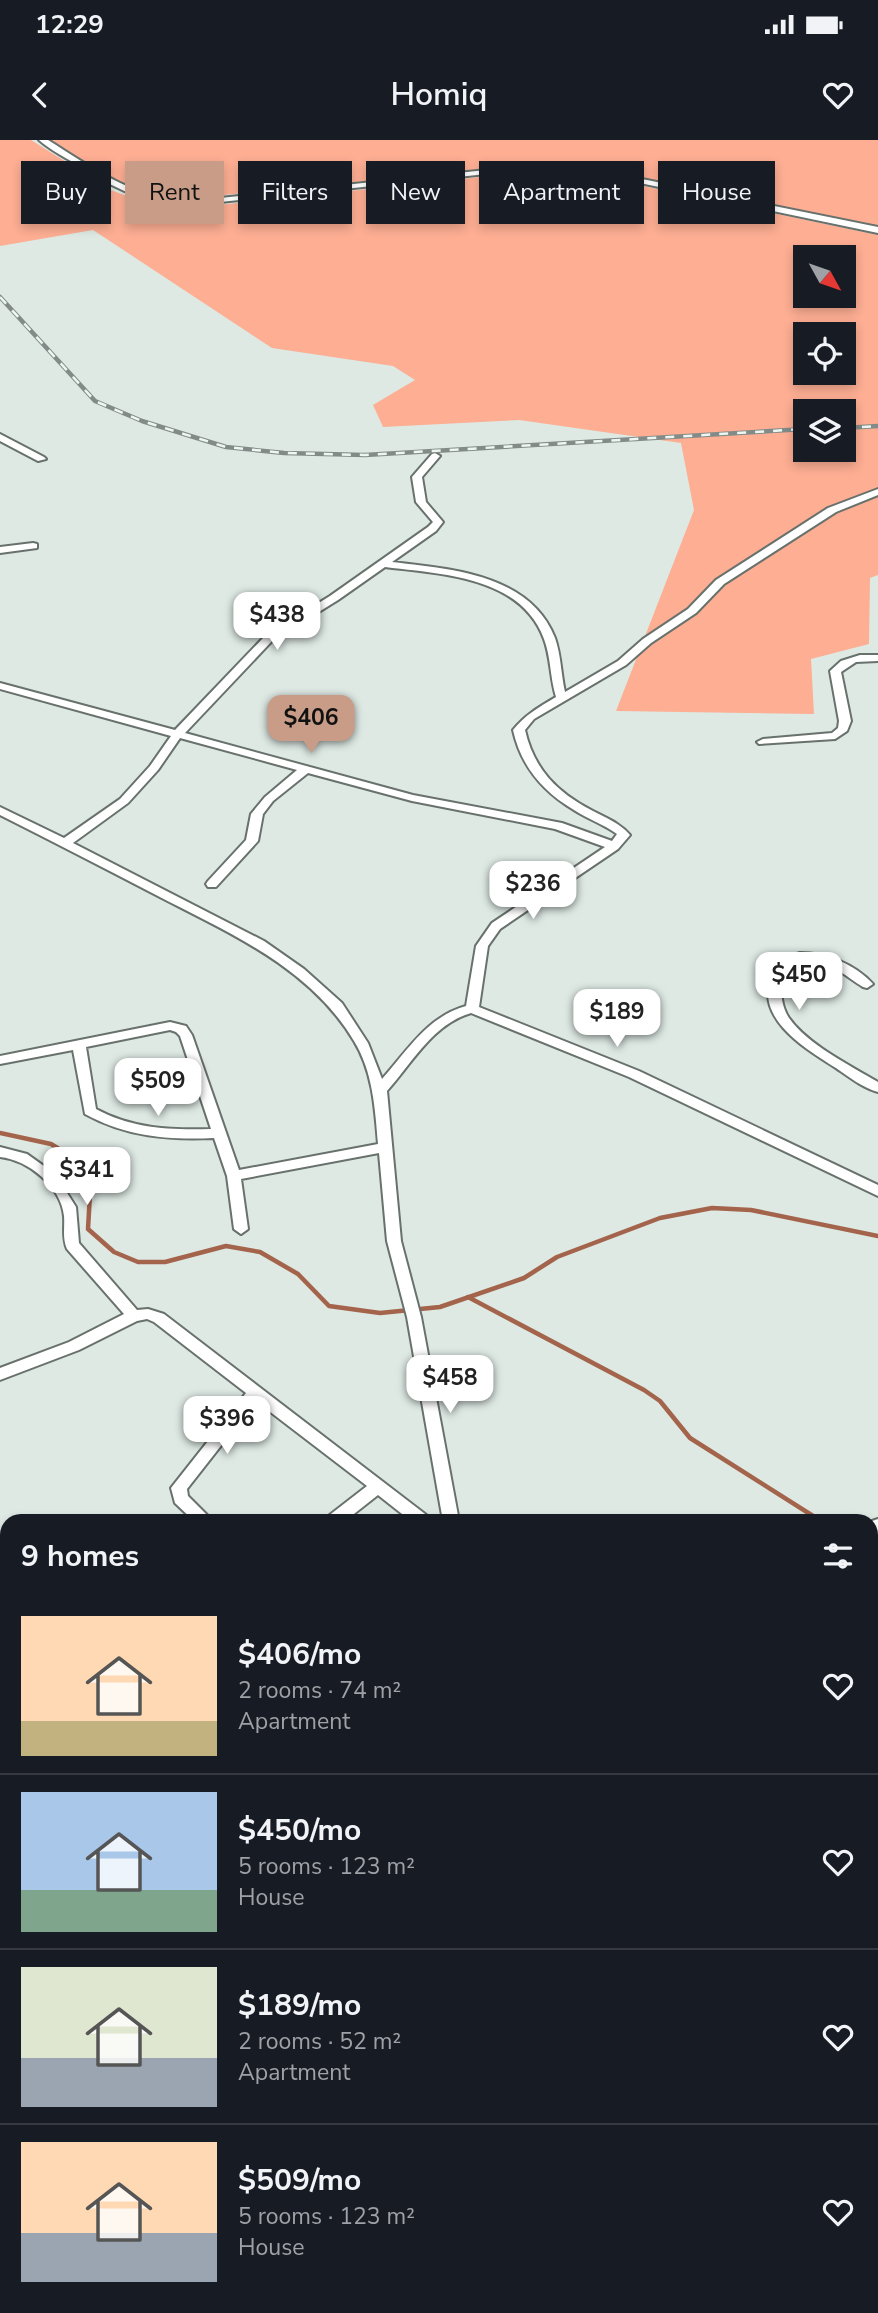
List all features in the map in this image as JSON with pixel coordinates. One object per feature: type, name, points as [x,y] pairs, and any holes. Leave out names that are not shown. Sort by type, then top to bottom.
[{"type":"street","points":[[43,140],[119,187],[163,204],[525,168],[573,167],[878,230]]},
{"type":"street","points":[[0,438],[41,459]]},
{"type":"street","points":[[65,843],[124,801],[154,768],[176,736],[268,639],[384,564],[438,522],[421,502],[417,489],[417,477],[435,456]]},
{"type":"street","points":[[472,1009],[482,946],[496,926],[614,846],[624,835],[558,798],[548,788],[522,747],[519,730],[530,717],[622,663],[647,641],[692,611],[720,582],[832,510],[878,492]]},
{"type":"street","points":[[0,550],[33,546]]},
{"type":"street","points":[[384,564],[480,579],[515,596],[548,634],[555,679],[562,700]]},
{"type":"street","points":[[763,742],[835,736],[843,729],[845,721],[835,671],[844,662],[858,657],[878,657]]},
{"type":"street","points":[[0,686],[412,798],[558,826],[614,846]]},
{"type":"street","points":[[212,884],[252,841],[257,814],[269,799],[305,770]]},
{"type":"street","points":[[0,810],[203,912],[260,944],[300,972],[337,1006],[362,1043],[380,1090],[394,1241],[414,1317],[450,1514]]},
{"type":"street","points":[[867,984],[837,965],[814,956],[798,957],[781,967],[773,982],[775,1001],[788,1027],[878,1088]]},
{"type":"street","points":[[380,1090],[439,1023],[454,1012],[472,1009],[634,1074],[878,1191]]},
{"type":"street","points":[[0,1059],[170,1026],[181,1029],[234,1176],[241,1229]]},
{"type":"street","points":[[79,1044],[90,1111],[157,1136],[220,1133]]},
{"type":"street","points":[[234,1176],[385,1147]]},
{"type":"street","points":[[0,1152],[29,1157],[40,1168],[69,1209],[68,1232],[72,1245],[134,1316]]},
{"type":"street","points":[[0,1374],[74,1346],[134,1316],[148,1314],[159,1318],[256,1391],[413,1514]]},
{"type":"street","points":[[197,1514],[180,1499],[179,1488],[256,1391]]},
{"type":"street","points":[[342,1514],[377,1488]]},
{"type":"shaded area","points":[[0,140],[31,140],[65,161],[21,161],[21,224],[111,224],[111,190],[125,195],[125,224],[224,224],[224,204],[238,203],[238,224],[352,224],[352,191],[366,189],[366,224],[465,224],[465,179],[479,177],[479,224],[644,224],[644,186],[658,189],[658,224],[775,224],[775,214],[878,235],[878,575],[870,578],[869,644],[811,659],[814,714],[616,711],[694,510],[681,443],[519,420],[383,427],[373,405],[415,380],[393,366],[272,348],[93,230],[0,246]]},
{"type":"shaded area","points":[[50,140],[878,140],[878,227],[775,206],[775,161],[658,161],[658,181],[644,179],[644,161],[479,161],[479,170],[465,171],[465,161],[366,161],[366,181],[352,182],[352,161],[238,161],[238,194],[224,195],[224,161],[125,161],[125,186],[111,178],[111,161],[84,161]]},
{"type":"waterway","points":[[0,1133],[51,1144],[85,1165],[90,1194],[88,1229],[114,1252],[138,1262],[165,1262],[226,1246],[260,1252],[298,1274],[329,1306],[380,1313],[440,1307],[468,1297]]},
{"type":"waterway","points":[[468,1297],[524,1278],[557,1257],[660,1218],[712,1208],[751,1210],[878,1236]]},
{"type":"waterway","points":[[468,1297],[644,1390],[660,1401],[690,1438],[810,1514]]},
{"type":"railway","points":[[0,297],[95,401],[142,421],[226,447],[284,453],[365,455],[793,430]]},
{"type":"railway","points":[[856,427],[878,426]]}]
